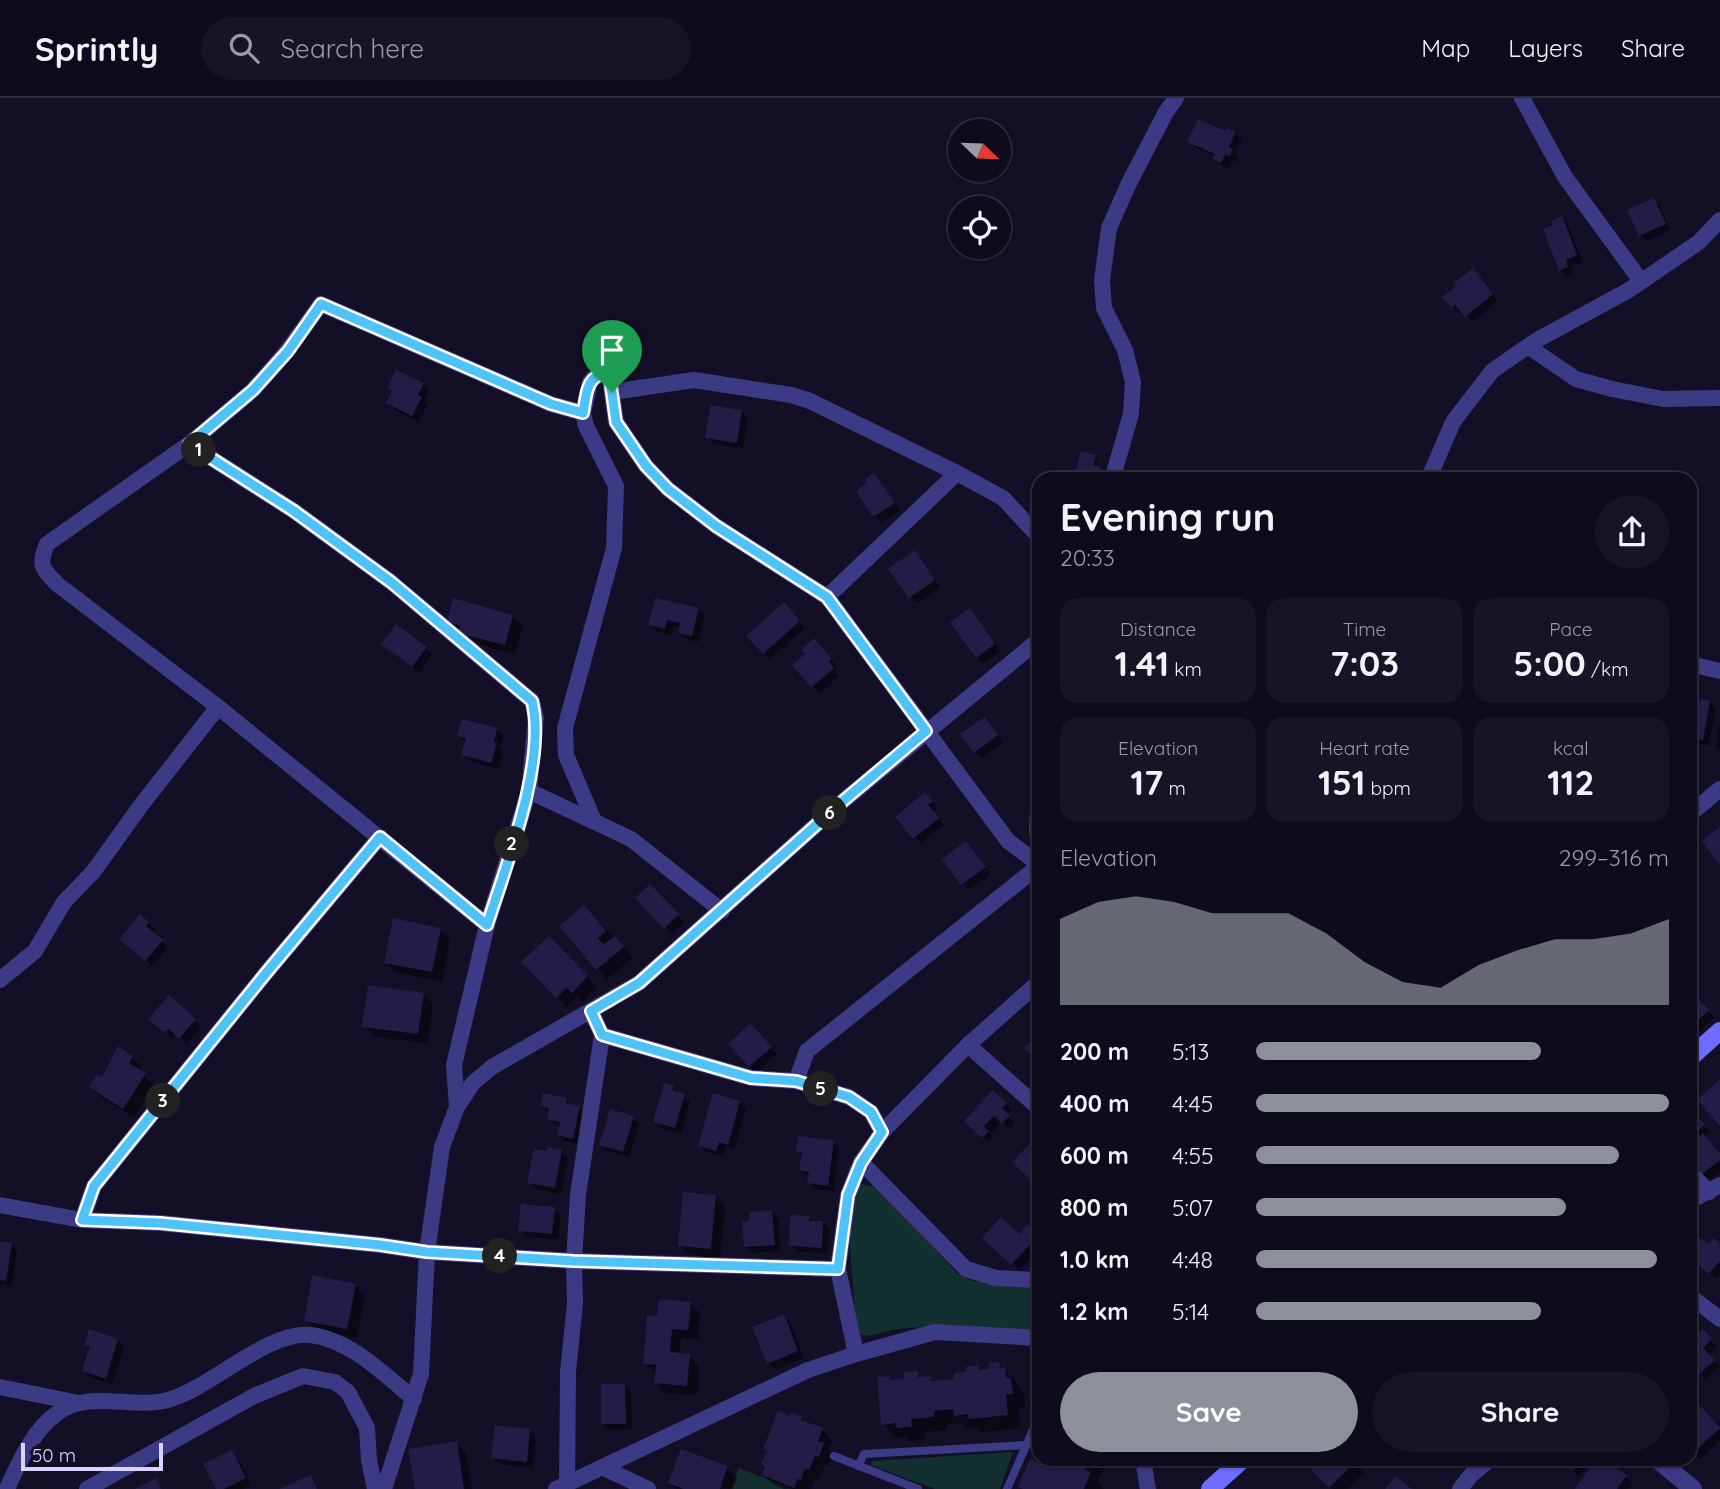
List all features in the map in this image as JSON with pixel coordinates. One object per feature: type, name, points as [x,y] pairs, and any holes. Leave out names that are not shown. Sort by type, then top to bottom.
[{"type":"main road","points":[[1697,1052],[1720,1031]]},
{"type":"main road","points":[[1210,1489],[1235,1466]]},
{"type":"street","points":[[1114,472],[1131,414],[1133,382],[1125,350],[1104,309],[1102,280],[1109,228],[1129,183],[1176,98]]},
{"type":"street","points":[[1522,98],[1565,177],[1641,281]]},
{"type":"street","points":[[1431,472],[1453,422],[1492,370],[1537,340],[1641,281],[1699,242],[1720,220]]},
{"type":"street","points":[[487,925],[218,707],[57,584],[43,570],[41,558],[47,544],[189,444],[253,390],[288,351],[321,304],[551,404],[583,413]]},
{"type":"street","points":[[1528,347],[1576,379],[1612,389],[1663,399],[1720,398]]},
{"type":"street","points":[[594,821],[566,755],[565,728],[614,548],[616,486],[586,426],[583,413],[590,382],[598,373],[609,372],[616,422],[646,466],[668,489],[716,526],[827,597],[1008,841],[1032,858]]},
{"type":"street","points":[[612,392],[694,380],[791,395],[810,401],[1003,498],[1032,529]]},
{"type":"street","points":[[189,444],[294,511],[391,582],[532,701],[536,718],[528,791],[487,925],[454,1065],[457,1107]]},
{"type":"street","points":[[827,597],[957,473]]},
{"type":"street","points":[[384,1489],[421,1374],[427,1252],[442,1147],[457,1107],[473,1083],[492,1068],[639,983],[843,801],[1032,645]]},
{"type":"street","points":[[1697,666],[1720,671]]},
{"type":"street","points":[[0,980],[35,951],[64,902],[93,872],[218,707]]},
{"type":"street","points":[[1697,808],[1720,789]]},
{"type":"street","points":[[528,791],[631,839],[722,911]]},
{"type":"street","points":[[82,1220],[94,1186],[380,837]]},
{"type":"street","points":[[796,1081],[807,1051],[1032,870]]},
{"type":"street","points":[[856,1354],[838,1269],[848,1195],[861,1163],[882,1132],[968,1045],[1032,988]]},
{"type":"street","points":[[564,1488],[568,1372],[575,1303],[574,1261],[582,1156],[602,1035],[591,1011]]},
{"type":"street","points":[[602,1035],[751,1078],[796,1081],[849,1097],[871,1112],[882,1132]]},
{"type":"street","points":[[968,1045],[1032,1102]]},
{"type":"street","points":[[861,1163],[966,1269],[996,1278],[1032,1280]]},
{"type":"street","points":[[1697,1178],[1715,1189]]},
{"type":"street","points":[[1697,1198],[1715,1189]]},
{"type":"street","points":[[0,1205],[82,1220],[160,1223],[427,1252],[574,1261],[838,1269]]},
{"type":"street","points":[[1697,1301],[1720,1319]]},
{"type":"street","points":[[564,1488],[602,1467],[808,1370],[856,1354],[936,1332],[1032,1338]]},
{"type":"street","points":[[0,1387],[79,1403],[170,1400],[197,1388],[292,1335],[331,1339],[372,1364],[414,1399]]},
{"type":"street","points":[[87,1489],[254,1396],[303,1376],[335,1382],[348,1392],[367,1429],[369,1460],[375,1489]]},
{"type":"street","points":[[7,1489],[22,1456],[44,1426],[58,1412],[79,1403]]},
{"type":"street","points":[[1144,1466],[1148,1489]]},
{"type":"street","points":[[1460,1489],[1482,1466]]},
{"type":"street","points":[[1665,1466],[1693,1489]]},
{"type":"street","points":[[602,1467],[648,1489]]},
{"type":"lane","points":[[1007,1489],[1032,1432]]},
{"type":"lane","points":[[858,1466],[864,1454],[1026,1445]]},
{"type":"lane","points":[[834,1456],[918,1489]]},
{"type":"green space","points":[[858,1185],[876,1187],[883,1193],[958,1274],[973,1281],[1032,1286],[1032,1332],[934,1327],[899,1329],[873,1335],[857,1333],[849,1236]]},
{"type":"green space","points":[[1013,1452],[1000,1489],[935,1489],[870,1465],[872,1461]]},
{"type":"green space","points":[[739,1468],[792,1489],[731,1489]]},
{"type":"building","points":[[1198,119],[1225,131],[1227,128],[1236,132],[1229,147],[1233,149],[1230,156],[1225,155],[1221,163],[1212,159],[1215,154],[1187,142]]},
{"type":"building","points":[[1654,198],[1666,224],[1639,236],[1627,210]]},
{"type":"building","points":[[1562,216],[1577,255],[1566,260],[1568,267],[1559,271],[1543,229],[1553,225],[1551,221]]},
{"type":"building","points":[[1473,268],[1493,294],[1465,317],[1455,305],[1451,308],[1442,297]]},
{"type":"building","points":[[396,370],[424,383],[418,395],[422,397],[412,416],[386,403],[392,391],[387,389]]},
{"type":"building","points":[[710,405],[742,410],[737,443],[705,438]]},
{"type":"building","points":[[1081,451],[1096,455],[1094,465],[1100,467],[1099,472],[1075,472]]},
{"type":"building","points":[[874,473],[895,503],[873,517],[856,491],[867,483],[865,479]]},
{"type":"building","points":[[915,550],[935,580],[909,598],[888,569]]},
{"type":"building","points":[[453,598],[513,615],[505,645],[458,633],[460,626],[447,622]]},
{"type":"building","points":[[655,598],[699,608],[692,636],[678,633],[680,623],[667,620],[665,629],[648,625]]},
{"type":"building","points":[[784,602],[800,621],[763,654],[746,636]]},
{"type":"building","points":[[970,608],[995,644],[976,658],[950,622]]},
{"type":"building","points":[[396,624],[427,647],[412,667],[381,644]]},
{"type":"building","points":[[814,638],[832,659],[829,662],[834,668],[811,688],[792,665],[805,654],[801,650]]},
{"type":"building","points":[[1697,698],[1710,701],[1703,740],[1697,739]]},
{"type":"building","points":[[985,717],[998,735],[974,753],[960,734]]},
{"type":"building","points":[[462,719],[497,728],[494,742],[497,743],[491,763],[461,755],[466,738],[457,736]]},
{"type":"building","points":[[925,792],[933,801],[928,805],[939,818],[913,839],[895,817]]},
{"type":"building","points":[[1720,827],[1720,865],[1702,841]]},
{"type":"building","points":[[966,841],[986,867],[961,885],[942,859]]},
{"type":"building","points":[[650,884],[679,914],[664,929],[635,898]]},
{"type":"building","points":[[584,905],[606,931],[598,938],[603,945],[615,936],[624,947],[596,970],[559,926]]},
{"type":"building","points":[[140,914],[149,922],[146,926],[163,940],[145,961],[119,939]]},
{"type":"building","points":[[393,918],[441,928],[432,972],[384,963]]},
{"type":"building","points":[[549,936],[588,976],[572,993],[566,988],[556,998],[521,962]]},
{"type":"building","points":[[368,985],[424,993],[418,1034],[362,1027]]},
{"type":"building","points":[[169,995],[196,1019],[179,1039],[169,1029],[165,1033],[148,1019]]},
{"type":"building","points":[[1697,998],[1709,1010],[1697,1021]]},
{"type":"building","points":[[750,1023],[772,1047],[749,1067],[728,1044]]},
{"type":"building","points":[[1032,1040],[1032,1056],[1024,1048]]},
{"type":"building","points":[[118,1046],[133,1056],[129,1063],[146,1073],[123,1109],[89,1087],[97,1074],[102,1077]]},
{"type":"building","points":[[1720,1079],[1720,1126],[1697,1100]]},
{"type":"building","points":[[664,1083],[674,1086],[672,1090],[685,1094],[675,1128],[653,1122]]},
{"type":"building","points":[[993,1090],[1007,1103],[1002,1108],[1010,1115],[1002,1124],[994,1116],[984,1126],[989,1131],[982,1138],[964,1121]]},
{"type":"building","points":[[543,1093],[567,1098],[566,1103],[580,1106],[573,1139],[557,1135],[560,1122],[547,1119],[549,1108],[540,1106]]},
{"type":"building","points":[[713,1093],[740,1101],[728,1145],[719,1142],[716,1151],[698,1146]]},
{"type":"building","points":[[610,1109],[634,1116],[623,1152],[599,1145]]},
{"type":"building","points":[[1697,1116],[1705,1125],[1697,1131]]},
{"type":"building","points":[[1703,1133],[1720,1154],[1720,1160],[1701,1175],[1697,1170],[1697,1138]]},
{"type":"building","points":[[798,1136],[834,1140],[828,1186],[807,1183],[809,1172],[799,1171],[802,1152],[796,1151]]},
{"type":"building","points":[[1032,1141],[1032,1181],[1012,1162]]},
{"type":"building","points":[[547,1147],[562,1150],[555,1188],[527,1183],[534,1149],[547,1151]]},
{"type":"building","points":[[683,1192],[716,1195],[711,1249],[678,1246]]},
{"type":"building","points":[[521,1204],[555,1207],[552,1234],[518,1231]]},
{"type":"building","points":[[772,1210],[775,1245],[744,1247],[742,1222],[749,1221],[749,1212]]},
{"type":"building","points":[[790,1215],[810,1216],[809,1221],[823,1221],[822,1248],[789,1246]]},
{"type":"building","points":[[1001,1217],[1019,1234],[1028,1224],[1032,1227],[1032,1243],[1011,1265],[982,1238]]},
{"type":"building","points":[[1697,1235],[1708,1244],[1713,1238],[1720,1244],[1720,1261],[1709,1274],[1697,1264]]},
{"type":"building","points":[[0,1241],[12,1243],[6,1281],[0,1280]]},
{"type":"building","points":[[312,1275],[356,1284],[347,1329],[304,1321]]},
{"type":"building","points":[[659,1299],[691,1302],[688,1330],[672,1329],[670,1352],[690,1354],[687,1386],[654,1383],[656,1365],[643,1364],[647,1315],[657,1316]]},
{"type":"building","points":[[784,1314],[798,1351],[767,1364],[752,1327]]},
{"type":"building","points":[[89,1329],[118,1339],[106,1379],[82,1371],[90,1346],[84,1345]]},
{"type":"building","points":[[1703,1329],[1712,1339],[1703,1348],[1715,1360],[1698,1375],[1697,1374],[1697,1335]]},
{"type":"building","points":[[999,1362],[1000,1368],[1005,1367],[1006,1378],[1011,1378],[1013,1394],[1006,1394],[1008,1415],[968,1419],[968,1414],[954,1416],[953,1409],[934,1411],[934,1417],[911,1419],[912,1427],[897,1428],[896,1423],[881,1425],[877,1377],[890,1376],[890,1380],[905,1378],[904,1372],[918,1371],[918,1377],[931,1376],[931,1381],[954,1379],[954,1373],[966,1372],[965,1367],[979,1365],[979,1370],[989,1369],[989,1363]]},
{"type":"building","points":[[601,1384],[625,1384],[626,1424],[601,1424]]},
{"type":"building","points":[[1697,1402],[1720,1428],[1697,1449]]},
{"type":"building","points":[[778,1411],[790,1416],[791,1412],[802,1417],[801,1420],[823,1428],[818,1441],[824,1443],[819,1457],[815,1456],[809,1470],[805,1469],[794,1488],[762,1475],[765,1466],[761,1464],[767,1450],[763,1449]]},
{"type":"building","points":[[495,1425],[530,1429],[527,1462],[491,1458]]},
{"type":"building","points":[[457,1441],[464,1489],[415,1489],[408,1449]]},
{"type":"building","points":[[681,1449],[728,1466],[720,1489],[683,1489],[668,1483]]},
{"type":"building","points":[[232,1450],[246,1478],[224,1489],[216,1489],[203,1464]]},
{"type":"building","points":[[1030,1459],[1032,1466],[1085,1466],[1084,1469],[1091,1472],[1084,1489],[1018,1487]]},
{"type":"building","points":[[1308,1466],[1351,1466],[1329,1488]]},
{"type":"building","points":[[1591,1466],[1614,1466],[1627,1475],[1617,1489],[1575,1489]]},
{"type":"building","points":[[311,1475],[317,1489],[279,1489]]},
{"type":"building","points":[[1396,1476],[1412,1489],[1385,1489]]},
{"type":"building","points":[[156,1478],[161,1489],[135,1489]]},
{"type":"route","points":[[321,304],[551,404],[583,413],[590,382],[598,373],[609,372],[612,392],[616,422],[646,466],[668,489],[716,526],[827,597],[926,731],[843,801],[639,983],[591,1011],[602,1035],[751,1078],[796,1081],[849,1097],[871,1112],[882,1132],[861,1163],[848,1195],[838,1269],[713,1267],[427,1252],[160,1223],[82,1220],[94,1186],[380,837],[487,925],[528,791],[536,718],[532,701],[391,582],[294,511],[189,444],[253,390],[288,351],[321,304]]}]
